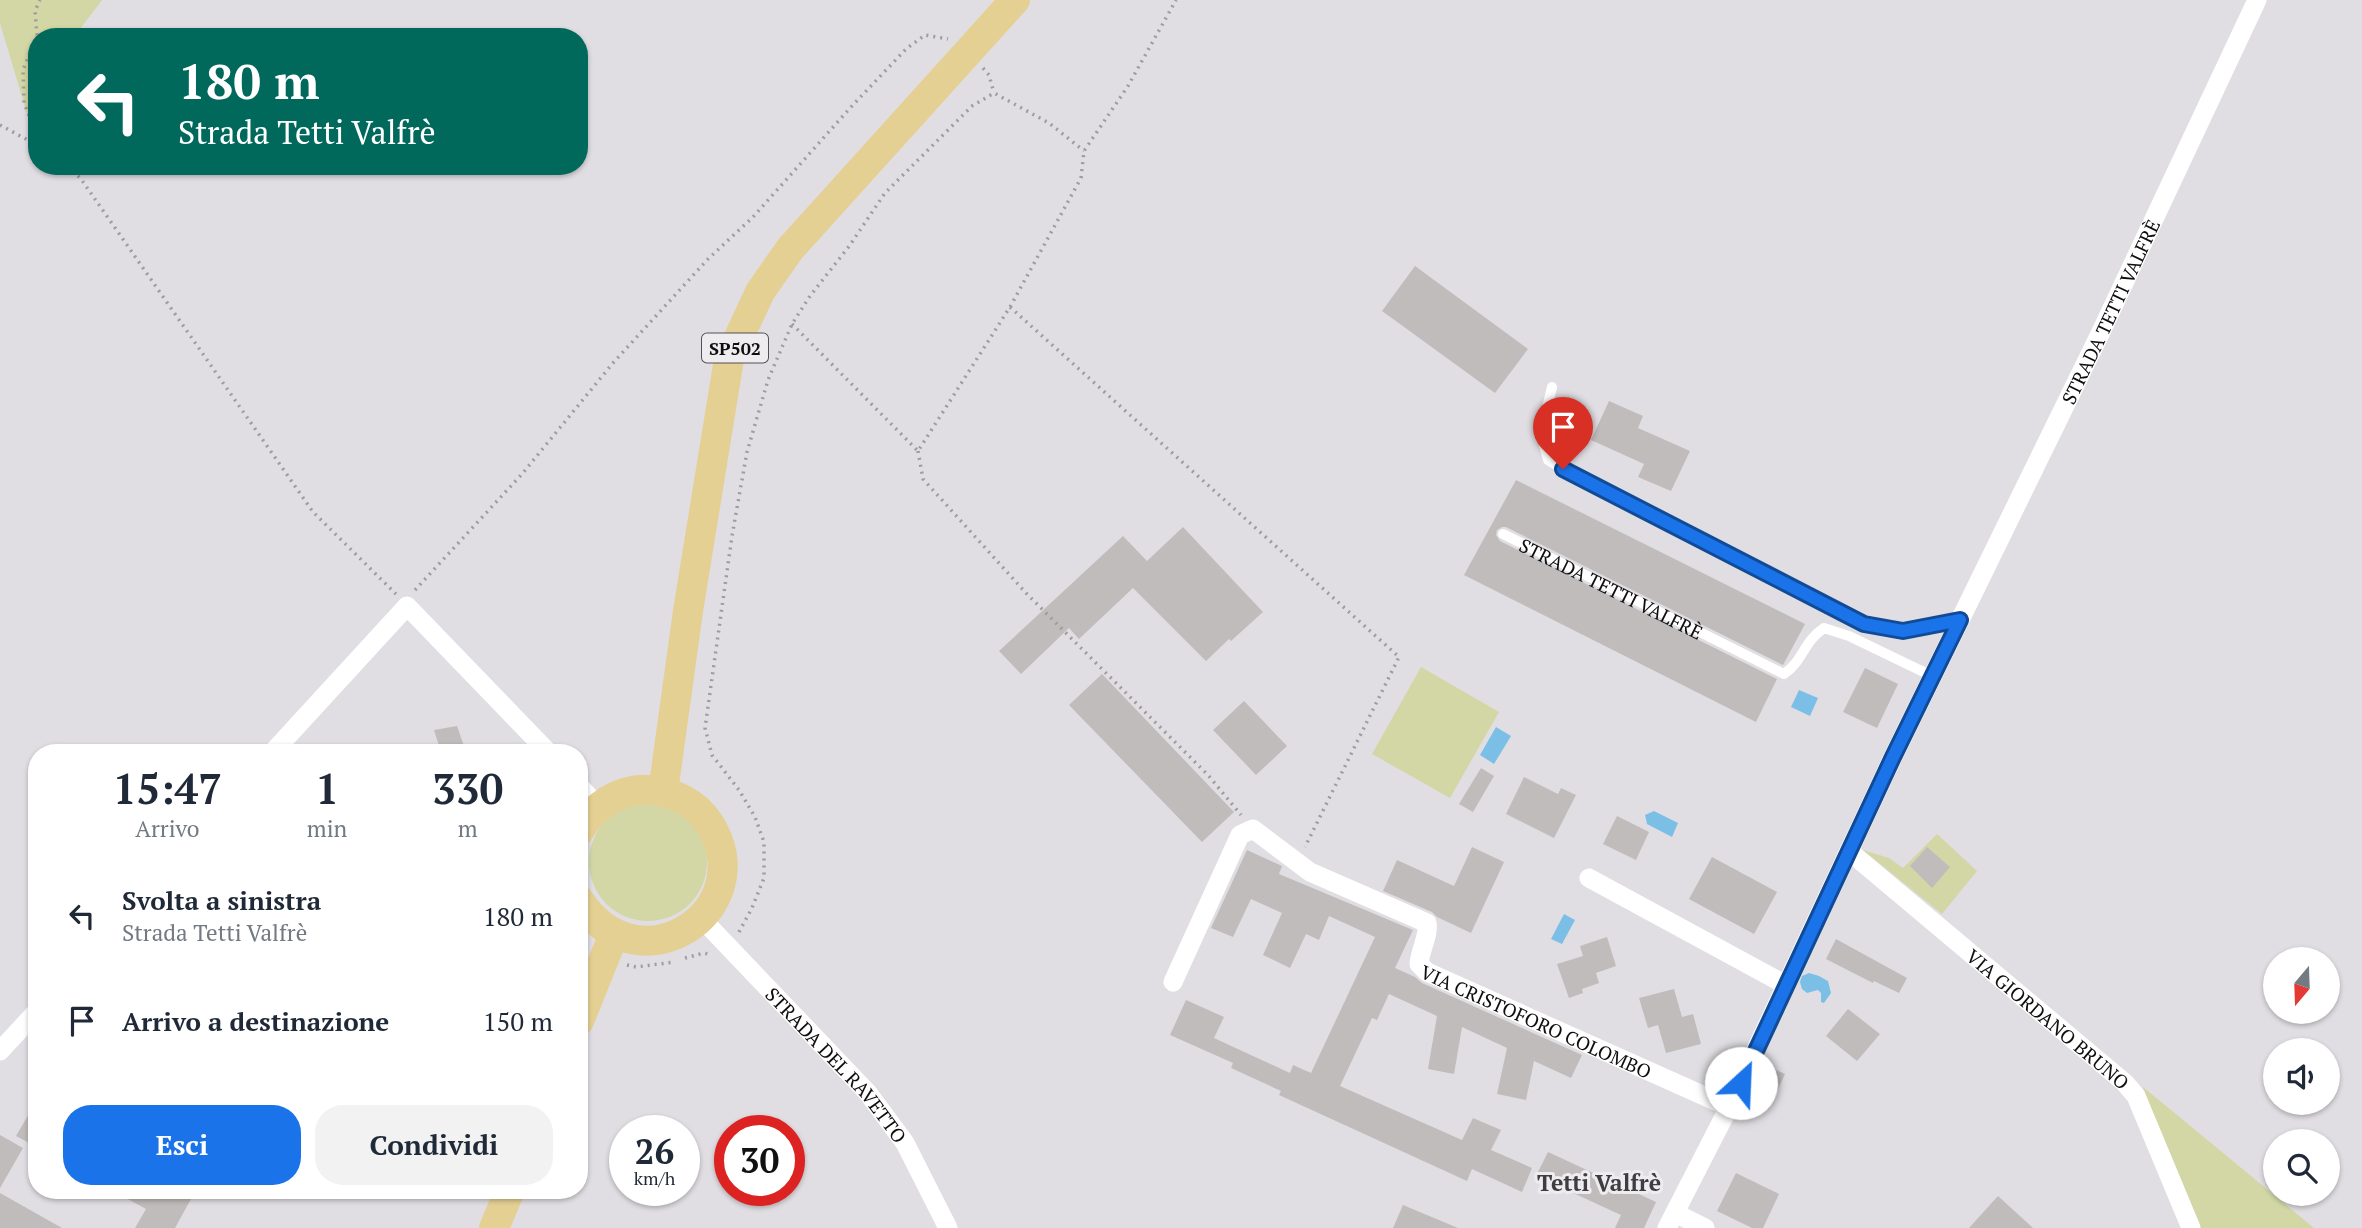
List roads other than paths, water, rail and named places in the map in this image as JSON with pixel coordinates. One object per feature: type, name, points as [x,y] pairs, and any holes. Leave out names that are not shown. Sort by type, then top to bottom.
[{"type":"main road","name":"SP502","points":[[663,792],[688,611],[729,359],[761,292],[790,250],[1015,0]]},
{"type":"main road","points":[[589,796],[613,797],[646,790],[679,797],[700,812],[715,832],[723,865],[715,898],[701,918],[680,933],[664,939],[630,939],[610,946]]},
{"type":"main road","points":[[588,913],[600,925],[610,946],[588,999]]},
{"type":"main road","points":[[494,1228],[506,1199]]},
{"type":"street","name":"STRADA TETTI VALFRÈ","points":[[1671,1221],[1729,1107],[1932,676],[2100,334],[2257,0]]},
{"type":"street","points":[[280,744],[406,604],[540,744]]},
{"type":"street","name":"VIA CRISTOFORO COLOMBO","points":[[1173,982],[1240,835],[1254,829],[1310,872],[1427,923],[1428,930],[1420,950],[1419,964],[1427,972],[1729,1107]]},
{"type":"street","name":"VIA GIORDANO BRUNO","points":[[1850,852],[2125,1083],[2136,1096],[2191,1228]]},
{"type":"street","points":[[1589,878],[1786,985]]},
{"type":"street","name":"STRADA DEL RAVETTO","points":[[701,918],[720,951],[868,1093],[905,1143],[948,1228]]},
{"type":"street","points":[[0,1051],[28,1021]]},
{"type":"street","points":[[1671,1221],[1705,1228]]},
{"type":"lane","points":[[1552,387],[1541,433],[1548,460],[1579,479],[1864,624],[1903,631],[1960,620]]},
{"type":"lane","name":"STRADA TETTI VALFRÈ","points":[[1503,534],[1784,674],[1794,667],[1811,636],[1824,628],[1849,636],[1932,676]]},
{"type":"water","points":[[1799,690],[1818,698],[1810,716],[1791,707]]},
{"type":"water","points":[[1496,727],[1511,736],[1494,764],[1480,755]]},
{"type":"water","points":[[1654,811],[1678,823],[1672,837],[1647,824],[1645,815]]},
{"type":"water","points":[[1564,914],[1575,920],[1562,944],[1551,939]]},
{"type":"water","points":[[1809,973],[1828,981],[1831,993],[1824,1003],[1821,1002],[1821,993],[1818,990],[1807,993],[1802,989],[1802,976]]},
{"type":"district","name":"Tetti Valfrè","points":[[1599,1182]]}]
